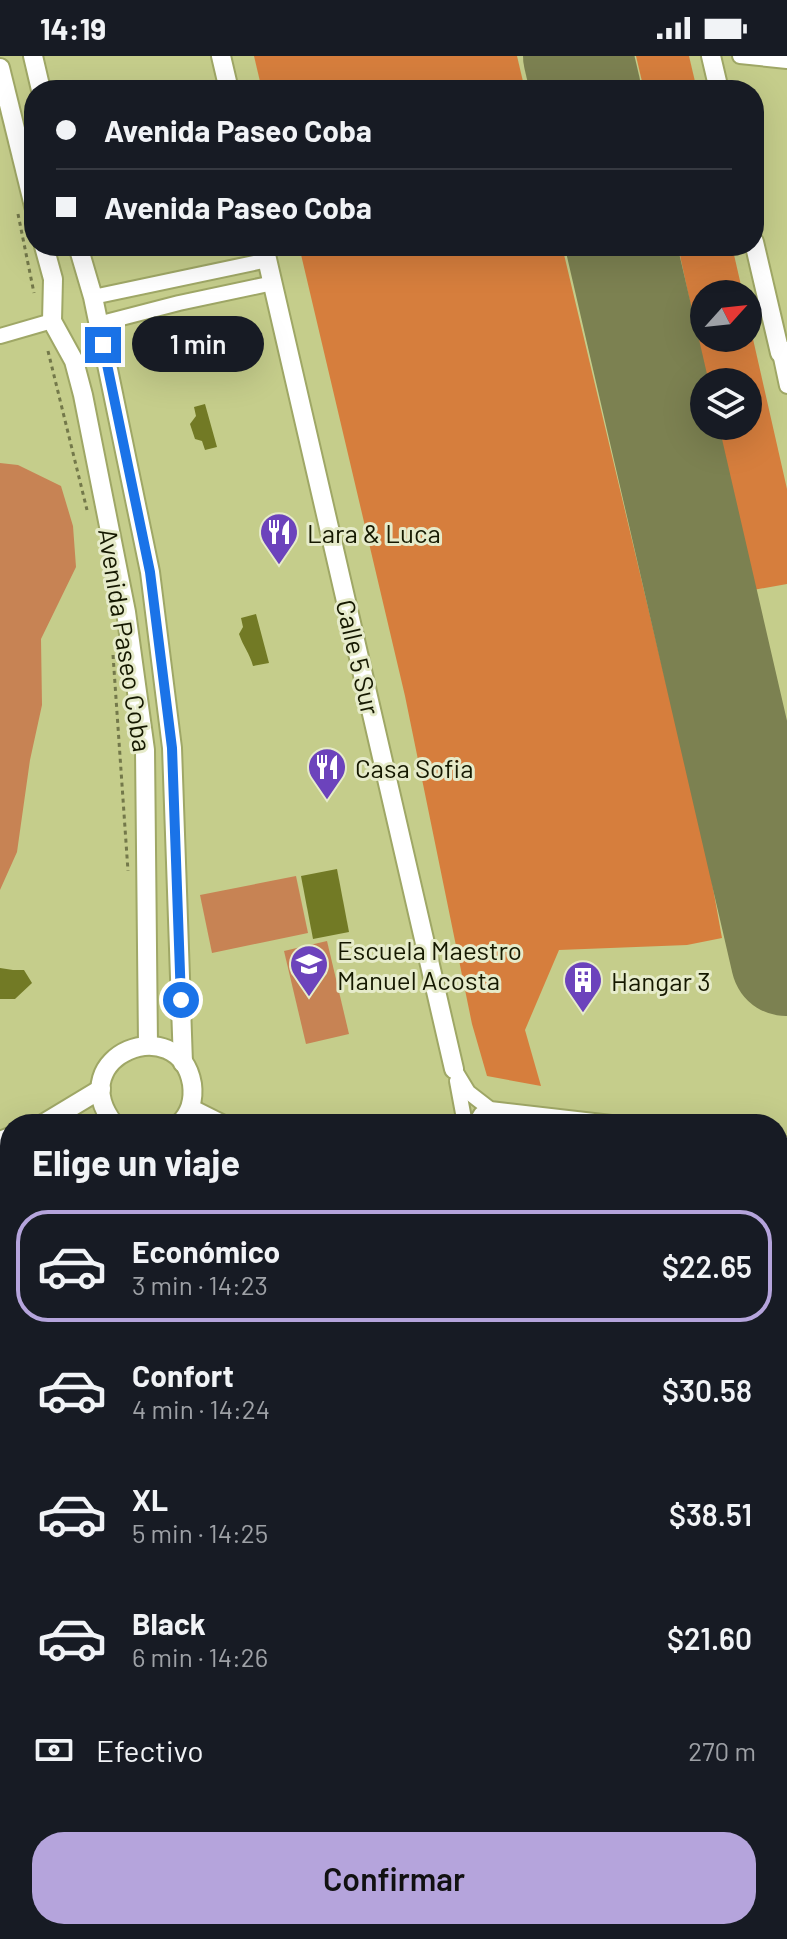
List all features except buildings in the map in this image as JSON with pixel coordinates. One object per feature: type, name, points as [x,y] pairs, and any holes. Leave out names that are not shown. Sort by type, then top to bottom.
[{"type":"main road","points":[[33,56],[39,80]]},
{"type":"main road","points":[[221,56],[227,80]]},
{"type":"main road","points":[[711,56],[717,80]]},
{"type":"main road","points":[[0,68],[24,200]]},
{"type":"main road","points":[[46,322],[53,279],[47,256]]},
{"type":"main road","name":"Avenida Paseo Coba","points":[[81,256],[93,297],[150,572],[172,748],[183,1063],[193,1092],[187,1114]]},
{"type":"main road","name":"Calle 5 Sur","points":[[267,256],[454,1069]]},
{"type":"main road","points":[[758,256],[784,352]]},
{"type":"main road","name":"Avenida Paseo Coba","points":[[46,322],[74,361],[126,612],[145,750],[148,1045]]},
{"type":"main road","points":[[83,395],[112,388]]},
{"type":"main road","points":[[106,1114],[102,1102],[103,1077],[117,1056],[126,1050],[148,1045],[173,1054],[183,1063]]},
{"type":"main road","points":[[60,1114],[101,1089]]},
{"type":"street","points":[[740,56],[787,61]]},
{"type":"street","points":[[93,297],[254,256]]},
{"type":"street","points":[[98,324],[273,283]]},
{"type":"street","points":[[0,336],[46,322]]},
{"type":"street","points":[[784,352],[787,386]]},
{"type":"street","points":[[454,1069],[468,1092],[490,1109],[533,1114]]},
{"type":"street","points":[[454,1069],[463,1114]]},
{"type":"street","points":[[481,1114],[490,1109]]},
{"type":"path","points":[[31,256],[35,294]]},
{"type":"path","points":[[46,322],[88,516]]},
{"type":"path","points":[[113,652],[128,874]]},
{"type":"shaded area","points":[[254,56],[517,56],[523,80],[260,80]]},
{"type":"shaded area","points":[[636,56],[689,56],[695,80],[642,80]]},
{"type":"shaded area","points":[[301,256],[564,256],[707,855],[722,938],[687,945],[559,950],[525,1030],[541,1086],[487,1076],[472,1024],[405,696]]},
{"type":"shaded area","points":[[680,256],[734,256],[740,280],[690,280],[690,302]]},
{"type":"shaded area","points":[[701,352],[756,352],[760,368],[704,368]]},
{"type":"shaded area","points":[[762,379],[787,489],[787,584],[753,590],[720,440],[762,440]]},
{"type":"shaded area","points":[[205,404],[217,447],[205,450],[202,441],[195,439],[190,424],[196,416],[194,407]]},
{"type":"shaded area","points":[[0,463],[18,465],[61,486],[73,526],[76,567],[41,639],[42,705],[30,760],[17,852],[0,890]]},
{"type":"shaded area","points":[[256,614],[269,663],[253,666],[239,634],[243,627],[241,618]]},
{"type":"shaded area","points":[[337,869],[349,932],[313,939],[301,876]]},
{"type":"shaded area","points":[[296,876],[308,933],[212,953],[200,895]]},
{"type":"shaded area","points":[[327,941],[349,1034],[306,1044],[284,951]]},
{"type":"shaded area","points":[[0,968],[24,970],[32,983],[15,999],[0,999]]},
{"type":"taxiway","points":[[786,961],[787,965]]},
{"type":"runway","points":[[578,56],[584,80]]},
{"type":"runway","points":[[623,256],[786,961]]},
{"type":"place","name":"Lara & Luca","points":[[279,566]]},
{"type":"place","name":"Casa Sofia","points":[[327,801]]},
{"type":"place","name":"Escuela Maestro Manuel Acosta","points":[[309,998]]},
{"type":"place","name":"Hangar 3","points":[[583,1014]]},
{"type":"route","points":[[103,345],[150,572],[172,748],[181,1000]]}]
